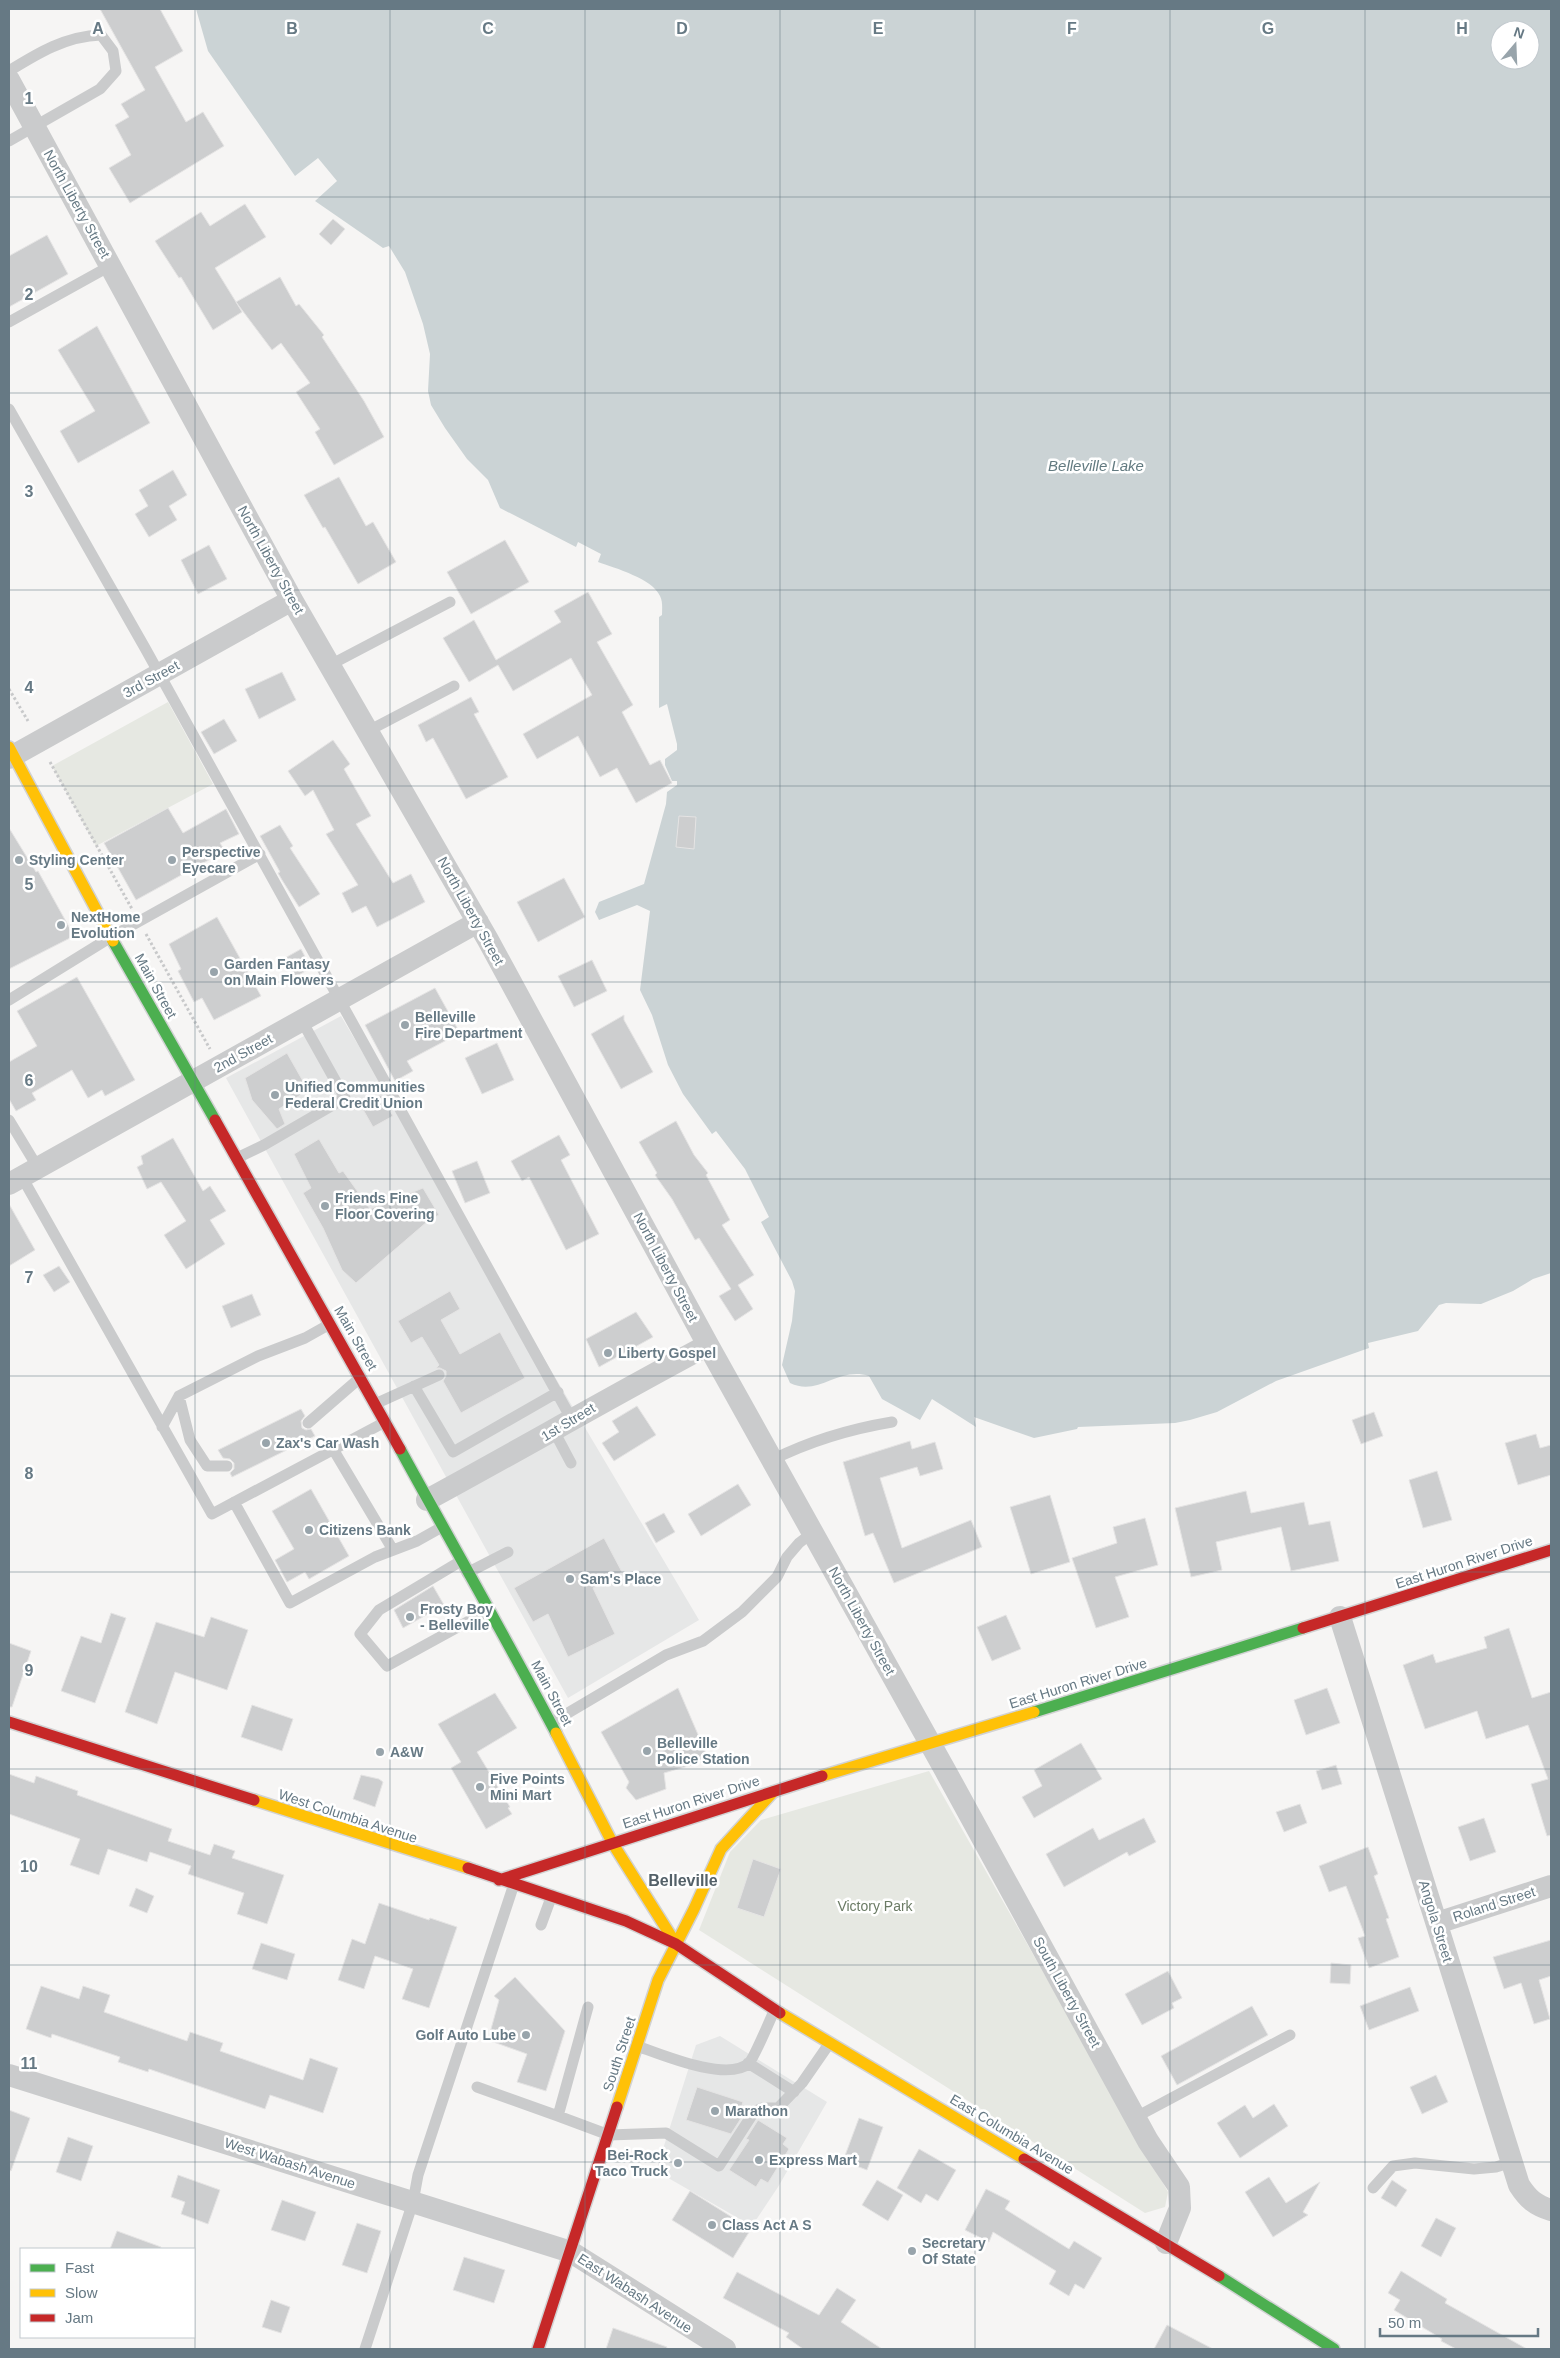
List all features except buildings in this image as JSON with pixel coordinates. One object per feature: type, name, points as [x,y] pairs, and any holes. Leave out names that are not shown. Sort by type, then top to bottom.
[{"type":"main road","name":"Main Street","points":[[10,754],[111,937],[385,1422],[551,1723],[613,1844],[676,1944]]},
{"type":"main road","name":"East Huron River Drive","points":[[499,1880],[774,1791],[1551,1550]]},
{"type":"main road","name":"West Columbia Avenue","points":[[9,1722],[499,1880],[552,1895],[626,1921],[676,1944]]},
{"type":"main road","name":"South Street","points":[[538,2349],[658,1980],[694,1909],[721,1848],[774,1791]]},
{"type":"main road","name":"East Columbia Avenue","points":[[676,1944],[829,2044],[1166,2243],[1334,2349]]},
{"type":"street","name":"North Liberty Street","points":[[9,80],[292,600],[478,922],[708,1345],[930,1744]]},
{"type":"street","name":"3rd Street","points":[[10,754],[159,675],[292,600]]},
{"type":"street","name":"2nd Street","points":[[23,1176],[478,922]]},
{"type":"street","name":"1st Street","points":[[427,1500],[616,1394],[708,1345]]},
{"type":"street","name":"Angola Street","points":[[1340,1617],[1519,2185],[1527,2198],[1551,2210]]},
{"type":"street","name":"South Liberty Street","points":[[930,1744],[1148,2141],[1179,2187],[1180,2208],[1166,2243]]},
{"type":"street","name":"Roland Street","points":[[1437,1922],[1551,1886]]},
{"type":"street","name":"West Wabash Avenue","points":[[9,2074],[571,2252]]},
{"type":"street","name":"East Wabash Avenue","points":[[571,2252],[725,2349]]},
{"type":"lane","points":[[9,71],[64,41],[82,35],[101,35],[113,52],[116,71],[100,89],[9,141]]},
{"type":"lane","points":[[9,322],[110,266]]},
{"type":"lane","points":[[9,408],[330,979],[338,1000],[558,1392],[571,1463]]},
{"type":"lane","points":[[330,665],[450,602]]},
{"type":"lane","points":[[368,731],[454,686]]},
{"type":"lane","points":[[9,1000],[111,937],[260,854]]},
{"type":"lane","points":[[237,1158],[264,1145],[345,1098],[302,1021]]},
{"type":"lane","points":[[9,1120],[23,1176],[212,1514],[385,1422]]},
{"type":"lane","points":[[162,1427],[179,1396],[258,1356],[305,1338],[330,1324]]},
{"type":"lane","points":[[375,1404],[439,1375]]},
{"type":"lane","points":[[308,1423],[360,1377]]},
{"type":"lane","points":[[414,1386],[453,1452],[558,1392]]},
{"type":"lane","points":[[179,1396],[190,1440],[207,1466],[227,1466]]},
{"type":"lane","points":[[772,1460],[825,1438],[859,1428],[892,1422]]},
{"type":"lane","points":[[333,1449],[394,1550]]},
{"type":"lane","points":[[234,1502],[290,1603],[375,1557],[417,1541],[442,1527]]},
{"type":"lane","points":[[551,1723],[666,1655],[703,1641],[742,1612],[777,1577],[787,1557],[799,1543],[812,1533]]},
{"type":"lane","points":[[467,1573],[508,1552]]},
{"type":"lane","points":[[461,1562],[379,1610],[360,1634],[387,1666],[489,1610]]},
{"type":"lane","points":[[365,2349],[413,2202],[418,2175],[514,1884]]},
{"type":"lane","points":[[541,1925],[552,1895]]},
{"type":"lane","points":[[558,2116],[588,2006]]},
{"type":"lane","points":[[637,2046],[689,2064],[734,2070],[748,2064],[775,2010]]},
{"type":"lane","points":[[1136,2117],[1290,2035]]},
{"type":"lane","points":[[477,2087],[609,2135],[666,2134],[719,2166],[754,2112],[762,2108],[778,2108],[794,2092],[829,2044]]},
{"type":"lane","points":[[748,2064],[794,2092]]},
{"type":"lane","points":[[1373,2188],[1393,2166],[1415,2163],[1474,2169],[1496,2167],[1512,2162]]},
{"type":"path","points":[[9,689],[28,721]]},
{"type":"shaded area","points":[[341,1016],[699,1620],[568,1698],[226,1078]]},
{"type":"shaded area","points":[[720,2036],[827,2102],[778,2187],[752,2226],[656,2171],[696,2045]]},
{"type":"green space","points":[[168,702],[213,784],[96,846],[52,766]]},
{"type":"green space","name":"Victory Park","points":[[929,1771],[1168,2192],[1165,2207],[1145,2213],[699,1930],[730,1852],[761,1820]]},
{"type":"water","name":"Belleville Lake","points":[[196,9],[1551,9],[1551,1273],[1533,1279],[1513,1291],[1481,1304],[1446,1303],[1439,1305],[1418,1331],[1368,1343],[1369,1348],[1276,1381],[1217,1412],[1175,1423],[1078,1427],[1077,1429],[1034,1438],[974,1417],[976,1427],[932,1399],[920,1420],[882,1399],[869,1376],[848,1375],[810,1386],[790,1383],[782,1365],[792,1321],[795,1291],[792,1281],[761,1222],[769,1217],[745,1169],[716,1131],[712,1134],[683,1094],[668,1065],[652,1015],[640,990],[650,911],[637,905],[599,920],[595,912],[599,902],[644,884],[666,804],[667,792],[677,785],[677,781],[672,781],[665,765],[665,759],[677,750],[677,744],[667,704],[659,708],[659,617],[662,615],[660,596],[650,584],[642,579],[598,562],[601,554],[578,542],[576,547],[500,508],[488,480],[467,459],[431,405],[428,391],[430,354],[423,324],[405,272],[389,246],[383,248],[315,201],[337,181],[318,158],[295,176],[208,51]]},
{"type":"traffic: fast","points":[[113,941],[215,1120]]},
{"type":"traffic: fast","points":[[400,1449],[556,1733]]},
{"type":"traffic: fast","points":[[1034,1712],[1303,1628]]},
{"type":"traffic: fast","points":[[1219,2276],[1334,2349]]},
{"type":"traffic: slow","points":[[9,747],[113,941]]},
{"type":"traffic: slow","points":[[822,1776],[1034,1712]]},
{"type":"traffic: slow","points":[[556,1733],[613,1844],[676,1944]]},
{"type":"traffic: slow","points":[[617,2107],[658,1980],[694,1909],[721,1849],[773,1792]]},
{"type":"traffic: slow","points":[[254,1800],[468,1868]]},
{"type":"traffic: slow","points":[[780,2013],[1024,2159]]},
{"type":"traffic: jam","points":[[215,1120],[400,1449]]},
{"type":"traffic: jam","points":[[1303,1628],[1551,1550]]},
{"type":"traffic: jam","points":[[9,1722],[254,1800]]},
{"type":"traffic: jam","points":[[499,1880],[822,1776]]},
{"type":"traffic: jam","points":[[468,1868],[626,1921],[676,1944],[780,2013]]},
{"type":"traffic: jam","points":[[538,2349],[617,2107]]},
{"type":"traffic: jam","points":[[1024,2159],[1219,2276]]},
{"type":"place","name":"Styling Center","points":[[19,860]]},
{"type":"place","name":"Perspective Eyecare","points":[[172,860]]},
{"type":"place","name":"NextHome Evolution","points":[[61,925]]},
{"type":"place","name":"Garden Fantasy on Main Flowers","points":[[214,972]]},
{"type":"place","name":"Belleville Fire Department","points":[[405,1025]]},
{"type":"place","name":"Unified Communities Federal Credit Union","points":[[275,1095]]},
{"type":"place","name":"Friends Fine Floor Covering","points":[[325,1206]]},
{"type":"place","name":"Liberty Gospel","points":[[608,1353]]},
{"type":"place","name":"Zax's Car Wash","points":[[266,1443]]},
{"type":"place","name":"Citizens Bank","points":[[309,1530]]},
{"type":"place","name":"Sam's Place","points":[[570,1579]]},
{"type":"place","name":"Frosty Boy - Belleville","points":[[410,1617]]},
{"type":"place","name":"Belleville Police Station","points":[[647,1751]]},
{"type":"place","name":"A&W","points":[[380,1752]]},
{"type":"place","name":"Five Points Mini Mart","points":[[480,1787]]},
{"type":"place","name":"Golf Auto Lube","points":[[526,2035]]},
{"type":"place","name":"Marathon","points":[[715,2111]]},
{"type":"place","name":"Express Mart","points":[[759,2160]]},
{"type":"place","name":"Bei-Rock Taco Truck","points":[[678,2163]]},
{"type":"place","name":"Class Act A S","points":[[712,2225]]},
{"type":"place","name":"Secretary Of State","points":[[912,2251]]},
{"type":"district","name":"Belleville","points":[[683,1880]]}]
